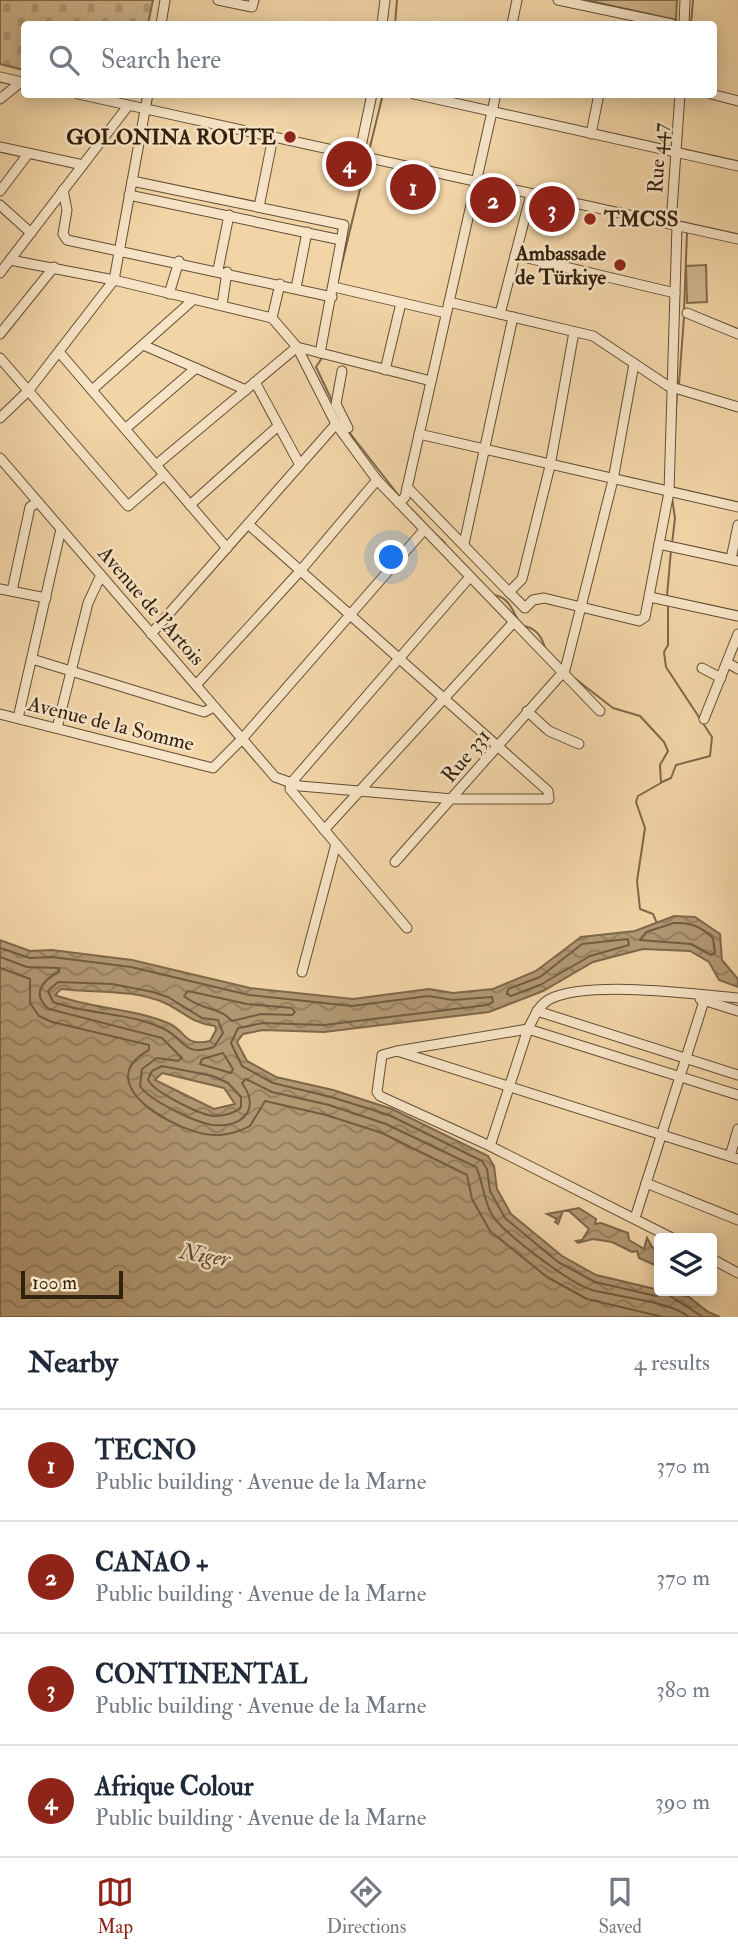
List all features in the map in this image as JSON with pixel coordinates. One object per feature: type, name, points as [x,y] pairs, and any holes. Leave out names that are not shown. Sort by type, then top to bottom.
[{"type":"street","points":[[162,21],[166,0]]},
{"type":"street","points":[[218,0],[252,7],[254,0]]},
{"type":"street","points":[[382,21],[386,0]]},
{"type":"street","points":[[513,21],[517,0]]},
{"type":"street","points":[[558,0],[656,21]]},
{"type":"street","points":[[684,21],[685,0]]},
{"type":"street","points":[[614,21],[616,13]]},
{"type":"street","points":[[0,78],[21,82]]},
{"type":"street","points":[[0,99],[21,83]]},
{"type":"street","points":[[717,96],[738,101]]},
{"type":"street","points":[[95,98],[738,239]]},
{"type":"street","points":[[0,418],[29,390],[60,353],[114,280],[147,98]]},
{"type":"street","points":[[359,156],[371,98]]},
{"type":"street","points":[[431,98],[738,166]]},
{"type":"street","points":[[495,98],[403,497],[424,530],[512,622],[565,668],[600,711]]},
{"type":"street","points":[[591,134],[598,98]]},
{"type":"street","name":"Rue 447","points":[[650,597],[669,492],[676,389],[674,225],[680,98]]},
{"type":"street","points":[[1,272],[128,106]]},
{"type":"street","points":[[259,207],[273,137]]},
{"type":"street","points":[[0,147],[83,165]]},
{"type":"street","points":[[0,191],[28,154]]},
{"type":"street","points":[[132,181],[344,225],[320,353]]},
{"type":"street","points":[[64,190],[67,210],[64,237],[296,288],[401,303],[446,313]]},
{"type":"street","points":[[500,314],[531,194]]},
{"type":"street","points":[[129,195],[341,240]]},
{"type":"street","points":[[0,205],[31,233]]},
{"type":"street","points":[[222,305],[222,271],[229,215]]},
{"type":"street","points":[[296,288],[307,232]]},
{"type":"street","points":[[515,255],[675,293]]},
{"type":"street","points":[[10,260],[114,280],[272,318],[297,347],[348,428]]},
{"type":"street","points":[[169,294],[178,261]]},
{"type":"street","points":[[0,334],[54,267]]},
{"type":"street","points":[[272,318],[280,284]]},
{"type":"street","points":[[92,390],[194,299]]},
{"type":"street","points":[[385,370],[401,303]]},
{"type":"street","points":[[449,303],[593,336],[676,389],[738,407]]},
{"type":"street","points":[[687,313],[738,334]]},
{"type":"street","points":[[464,544],[513,317]]},
{"type":"street","points":[[509,592],[522,579],[550,466],[574,332]]},
{"type":"street","points":[[143,345],[246,390]]},
{"type":"street","points":[[297,347],[431,382]]},
{"type":"street","points":[[156,466],[297,347]]},
{"type":"street","points":[[60,353],[227,548]]},
{"type":"street","points":[[0,358],[128,506],[164,475]]},
{"type":"street","points":[[565,668],[613,480],[634,364]]},
{"type":"street","points":[[125,429],[196,368]]},
{"type":"street","points":[[342,371],[332,406],[336,424],[377,480],[464,544],[525,608]]},
{"type":"street","points":[[255,382],[300,465]]},
{"type":"street","points":[[151,634],[336,424]]},
{"type":"street","points":[[190,505],[278,426]]},
{"type":"street","points":[[419,435],[738,507]]},
{"type":"street","name":"Avenue de l'Artois","points":[[0,458],[275,778],[291,783]]},
{"type":"street","points":[[196,685],[302,570],[377,480]]},
{"type":"street","points":[[12,591],[30,507],[38,502]]},
{"type":"street","points":[[248,524],[548,791],[549,799],[453,799],[291,783]]},
{"type":"street","points":[[659,544],[734,560],[738,525]]},
{"type":"street","points":[[18,718],[61,529]]},
{"type":"street","points":[[242,739],[424,530]]},
{"type":"street","points":[[57,729],[88,603],[101,575]]},
{"type":"street","points":[[407,929],[290,789],[291,783],[469,578]]},
{"type":"street","points":[[0,589],[46,598]]},
{"type":"street","points":[[324,830],[362,792],[533,600],[544,598],[639,621],[645,617],[650,597],[738,616]]},
{"type":"street","points":[[704,719],[738,634]]},
{"type":"street","points":[[32,659],[204,712],[214,707]]},
{"type":"street","points":[[727,663],[738,669]]},
{"type":"street","name":"Rue 331","points":[[396,862],[565,668]]},
{"type":"street","points":[[702,668],[721,678]]},
{"type":"street","points":[[527,711],[549,731],[579,744]]},
{"type":"street","name":"Avenue de la Somme","points":[[0,714],[213,768],[242,739]]},
{"type":"street","points":[[302,972],[336,844]]},
{"type":"street","points":[[490,1146],[528,1029],[537,1011],[547,1000],[583,990],[738,998]]},
{"type":"street","points":[[680,993],[738,1011]]},
{"type":"street","points":[[635,1218],[705,1001]]},
{"type":"street","points":[[537,1011],[738,1075]]},
{"type":"street","points":[[663,1233],[490,1146],[378,1094],[382,1055],[528,1029],[738,1095]]},
{"type":"street","points":[[397,1051],[734,1157],[738,1129]]},
{"type":"street","points":[[646,1183],[738,1220]]},
{"type":"street","points":[[717,1262],[738,1273]]},
{"type":"green space","points":[[0,0],[153,0],[149,21],[21,21],[21,69],[0,64]]},
{"type":"green space","points":[[586,0],[677,0],[676,20]]},
{"type":"green space","points":[[706,265],[707,302],[687,303],[686,266]]},
{"type":"water","name":"Niger","points":[[674,916],[695,917],[720,934],[722,960],[738,979],[738,987],[719,980],[709,962],[690,951],[643,949],[593,962],[543,991],[489,1012],[324,1032],[263,1030],[243,1034],[237,1042],[247,1061],[276,1077],[333,1090],[392,1109],[488,1156],[494,1166],[497,1189],[511,1214],[562,1256],[596,1275],[654,1289],[654,1296],[689,1297],[708,1312],[720,1317],[0,1317],[0,940],[30,951],[52,950],[132,960],[250,988],[353,999],[429,989],[453,993],[493,989],[536,971],[581,937],[635,931]],"holes":[[[61,989],[127,993],[165,1003],[195,1020],[215,1026],[216,1030],[210,1041],[195,1042],[174,1026],[154,1018],[55,995]],[[162,1073],[224,1088],[235,1104],[214,1109],[155,1080]]]},
{"type":"water","points":[[579,1208],[596,1219],[595,1224],[601,1223],[628,1233],[629,1240],[644,1249],[647,1238],[654,1248],[654,1265],[639,1258],[637,1251],[632,1252],[612,1242],[593,1239],[578,1243],[576,1241],[582,1240],[589,1229],[569,1211],[563,1211]]},
{"type":"water","points":[[563,1211],[558,1224],[555,1222],[557,1219],[547,1214]]},
{"type":"waterway","points":[[395,21],[397,0]]},
{"type":"waterway","points":[[691,21],[693,0]]},
{"type":"waterway","points":[[368,155],[382,98]]},
{"type":"waterway","points":[[337,284],[367,160]]},
{"type":"waterway","points":[[684,311],[687,233]]},
{"type":"waterway","points":[[679,384],[684,317]]},
{"type":"waterway","points":[[322,358],[316,367],[333,403]]},
{"type":"waterway","points":[[675,423],[677,393]]},
{"type":"waterway","points":[[349,432],[399,496]]},
{"type":"waterway","points":[[672,498],[675,518],[672,544]]},
{"type":"waterway","points":[[405,503],[421,519]]},
{"type":"waterway","points":[[434,533],[445,543]]},
{"type":"waterway","points":[[667,596],[671,550]]},
{"type":"waterway","points":[[494,595],[506,601],[518,620]]},
{"type":"waterway","points":[[662,782],[671,778],[676,765],[710,756],[712,737],[666,667],[664,652],[668,645],[668,605]]},
{"type":"waterway","points":[[524,626],[538,634],[545,648]]},
{"type":"waterway","points":[[573,677],[613,708],[640,716],[664,742],[668,751],[660,765],[661,783],[638,796],[636,802],[645,828],[637,881],[640,909],[653,914],[656,921]]},
{"type":"place","name":"GOLONINA ROUTE","points":[[290,137]]},
{"type":"place","name":"Afrique Colour","points":[[349,164]]},
{"type":"place","name":"TECNO","points":[[413,187]]},
{"type":"place","name":"CANAO +","points":[[493,200]]},
{"type":"place","name":"CONTINENTAL","points":[[552,209]]},
{"type":"place","name":"TMCSS","points":[[590,219]]},
{"type":"place","name":"Ambassade de Türkiye","points":[[620,265]]}]
